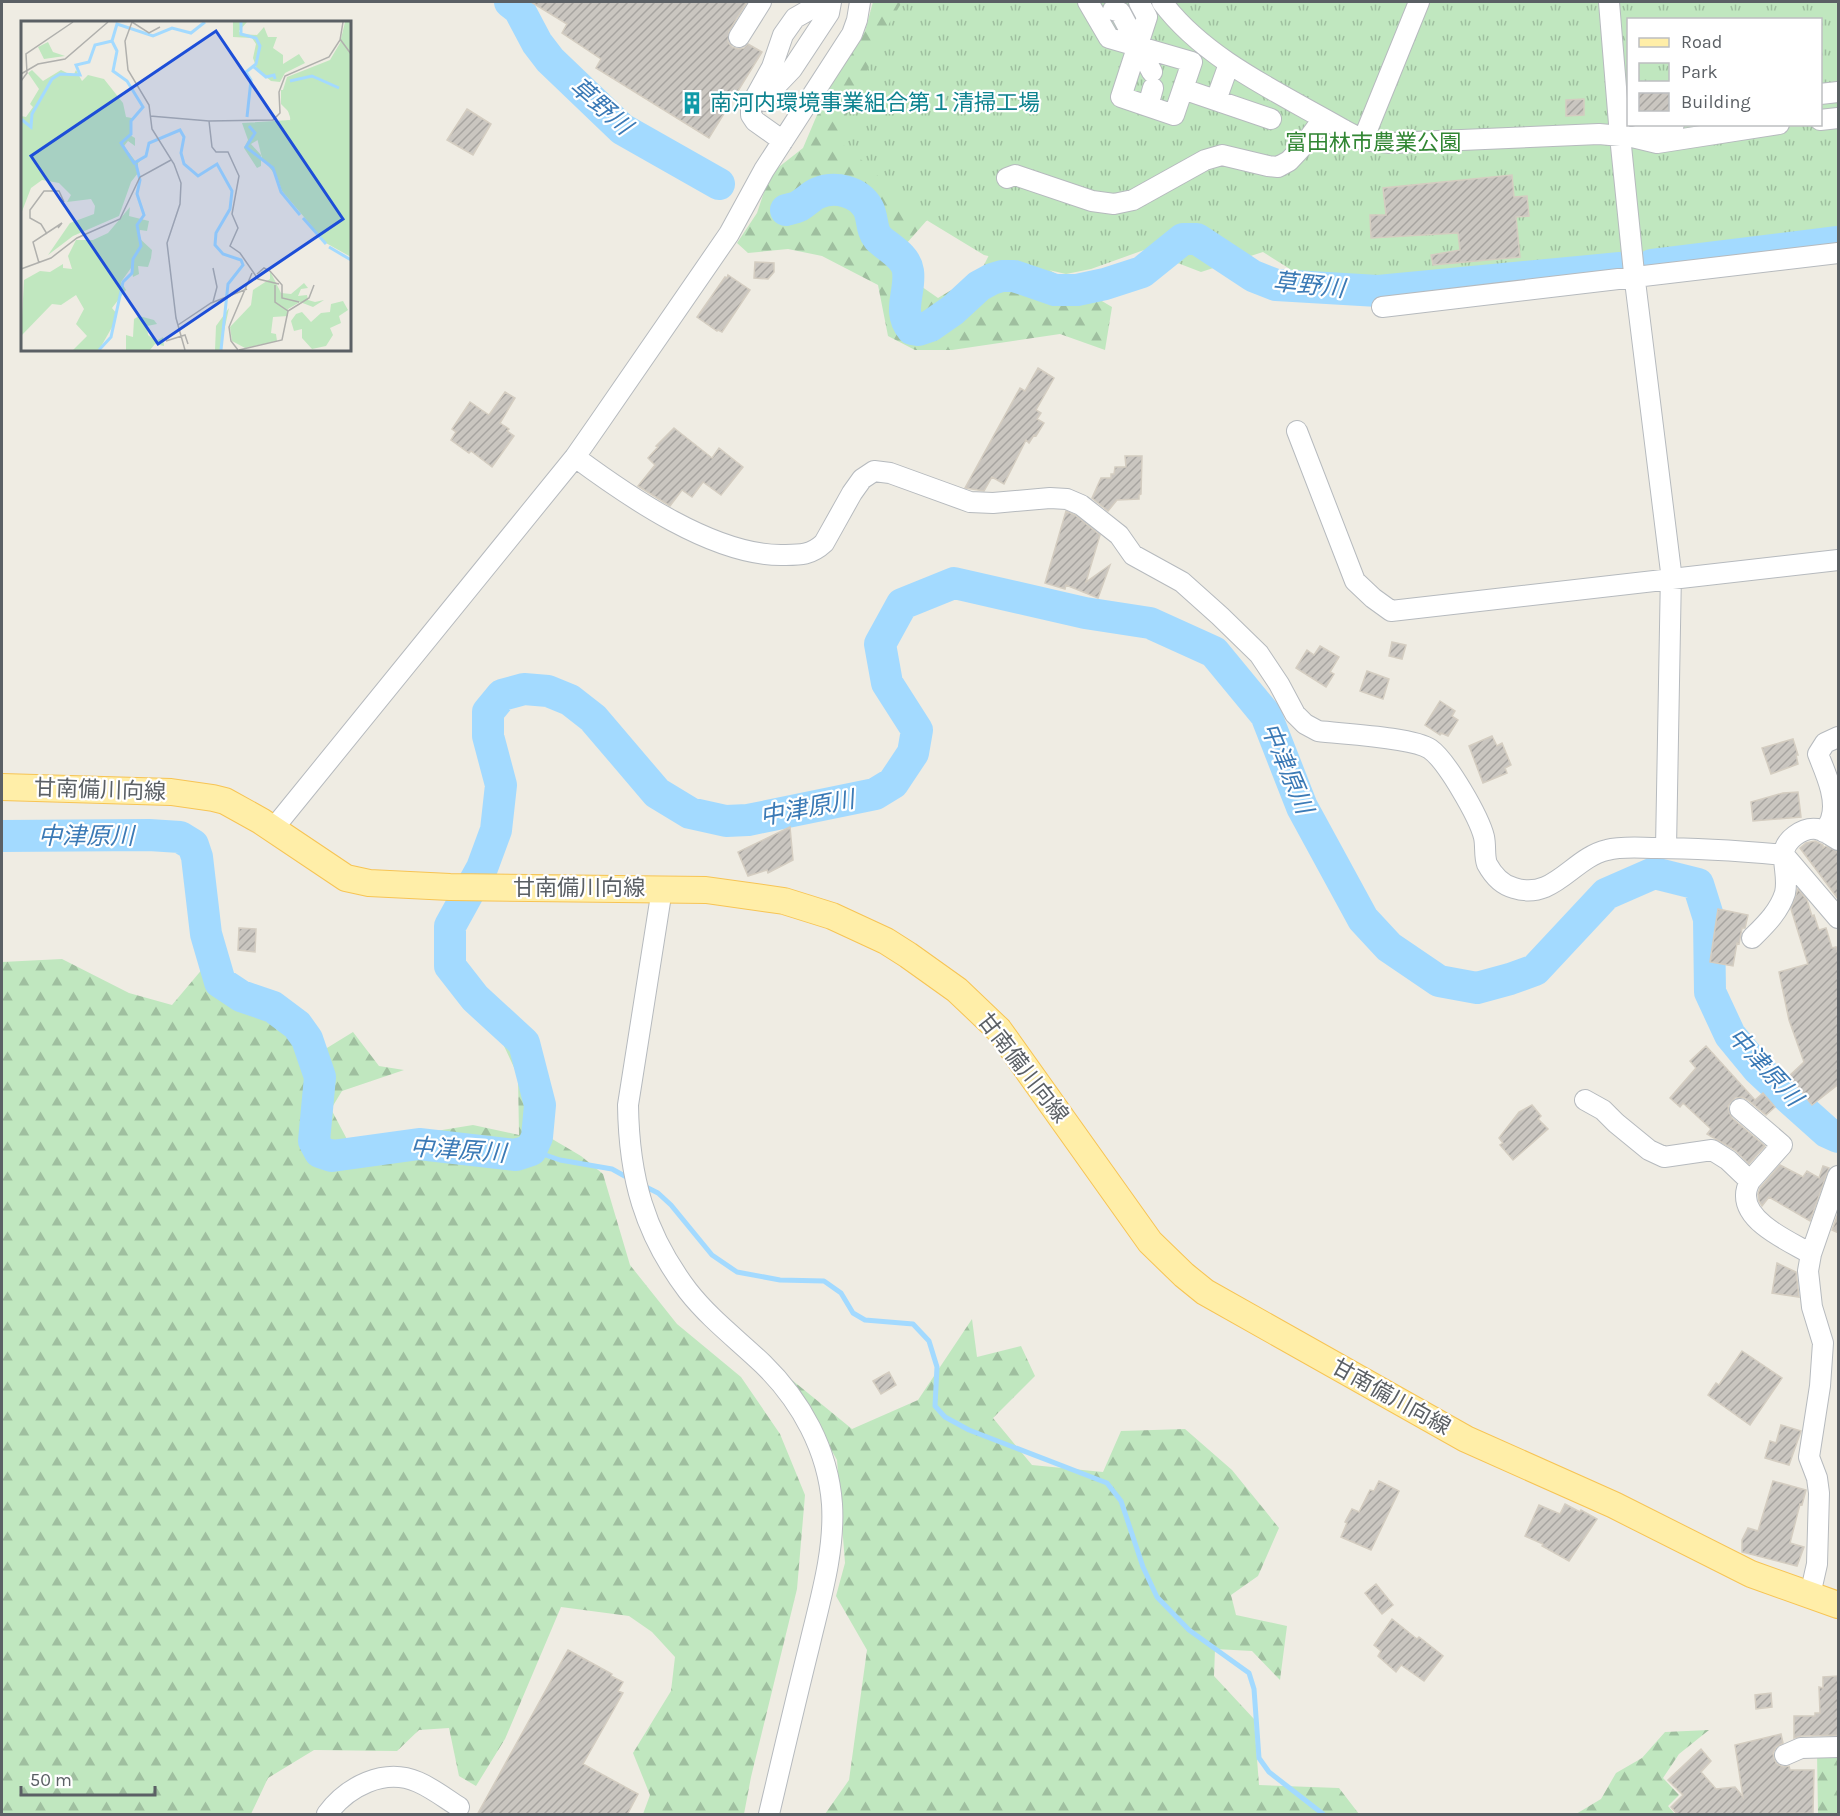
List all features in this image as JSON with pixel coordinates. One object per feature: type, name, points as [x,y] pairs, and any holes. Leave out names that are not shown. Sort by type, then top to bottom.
[{"type":"main road","name":"甘南備川向線","points":[[2,787],[194,794],[225,801],[273,829],[346,878],[390,885],[662,888],[735,892],[784,901],[832,916],[886,941],[908,955],[957,990],[999,1030],[1150,1242],[1166,1259],[1205,1292],[1466,1439],[1614,1505],[1751,1574],[1839,1605]]},
{"type":"street","points":[[739,37],[761,2]]},
{"type":"street","points":[[273,829],[575,457],[738,220],[759,178],[852,34],[860,2]]},
{"type":"street","points":[[1088,2],[1216,100],[1271,119]]},
{"type":"street","points":[[1162,2],[1174,18],[1191,34],[1229,63],[1363,140],[1391,143],[1599,134],[1657,143],[1766,126]]},
{"type":"street","points":[[1363,140],[1419,2]]},
{"type":"street","points":[[1609,2],[1626,137],[1635,277],[1671,579],[1666,848]]},
{"type":"street","points":[[783,141],[760,126],[759,112],[770,92],[792,69],[805,50],[829,13],[830,3]]},
{"type":"street","points":[[1216,100],[1229,63]]},
{"type":"street","points":[[1822,94],[1839,92]]},
{"type":"street","points":[[1007,178],[1016,175],[1092,201],[1114,204],[1133,200],[1205,160],[1222,155],[1268,166],[1278,166],[1289,161],[1303,147],[1323,118]]},
{"type":"street","points":[[1822,120],[1839,118]]},
{"type":"street","points":[[1626,137],[1667,126]]},
{"type":"street","points":[[1382,307],[1839,253]]},
{"type":"street","points":[[1297,431],[1355,581],[1391,611],[1839,560]]},
{"type":"street","points":[[575,457],[640,501],[689,529],[731,547],[767,555],[804,555],[815,552],[824,543],[862,478],[874,471],[890,473],[970,502],[1067,499],[1081,505],[1119,535],[1133,555],[1182,582],[1221,616],[1259,654],[1295,714],[1305,724],[1318,731],[1413,741],[1429,748],[1444,762],[1476,818],[1484,838],[1486,862],[1496,878],[1513,888],[1531,891],[1547,888],[1592,856],[1606,850],[1666,848],[1784,855],[1839,918]]},
{"type":"street","points":[[1752,938],[1770,920],[1785,894],[1787,879],[1785,846],[1802,832],[1817,830],[1831,836],[1832,807],[1828,780],[1818,754],[1825,743],[1839,737]]},
{"type":"street","points":[[662,888],[628,1105],[630,1155],[643,1210],[653,1234],[688,1291],[712,1317],[765,1365],[786,1389],[815,1436],[826,1470],[831,1503],[828,1560],[769,1815]]},
{"type":"street","points":[[1585,1100],[1603,1110],[1649,1150],[1664,1157],[1712,1150],[1728,1160],[1750,1181]]},
{"type":"street","points":[[1740,1109],[1782,1145],[1750,1181],[1746,1195],[1749,1209],[1762,1225],[1811,1254]]},
{"type":"street","points":[[1810,1595],[1817,1564],[1819,1493],[1817,1478],[1809,1457],[1820,1386],[1823,1343],[1830,1339],[1809,1292],[1808,1272],[1811,1254],[1839,1176]]},
{"type":"street","points":[[1785,1755],[1801,1748],[1839,1747]]},
{"type":"street","points":[[327,1815],[335,1804],[354,1789],[373,1780],[395,1777],[417,1781],[460,1804]]},
{"type":"green space","points":[[873,2],[1039,2],[928,219],[906,244],[915,282],[938,298],[980,273],[990,253],[1036,262],[1112,307],[1105,350],[1060,334],[952,350],[915,350],[888,336],[878,285],[822,256],[788,249],[748,253],[737,243],[757,213],[770,174],[803,148],[831,82],[865,31]]},
{"type":"green space","name":"富田林市農業公園","points":[[902,2],[1838,2],[1838,238],[1783,242],[1697,254],[1506,272],[1379,287],[1309,281],[1263,252],[1201,272],[1144,250],[1091,269],[1066,274],[984,255],[905,207],[870,167],[836,139],[887,27]]},
{"type":"green space","points":[[62,959],[129,993],[172,1005],[204,967],[277,1013],[309,1059],[353,1032],[379,1066],[404,1070],[342,1091],[331,1109],[350,1145],[473,1125],[519,1135],[518,1076],[504,1046],[515,1047],[529,1085],[537,1130],[581,1156],[603,1174],[630,1265],[677,1324],[741,1377],[780,1434],[805,1495],[797,1589],[744,1814],[643,1814],[650,1795],[633,1753],[671,1691],[675,1657],[652,1632],[629,1616],[561,1607],[505,1739],[476,1786],[459,1776],[449,1728],[419,1730],[397,1751],[314,1750],[268,1778],[251,1814],[2,1814],[2,962]]},
{"type":"green space","points":[[972,1319],[977,1357],[1021,1346],[1035,1376],[993,1418],[1032,1465],[1103,1472],[1121,1431],[1185,1429],[1232,1470],[1279,1528],[1258,1576],[1231,1595],[1236,1615],[1287,1626],[1280,1680],[1252,1651],[1215,1649],[1214,1676],[1254,1719],[1259,1785],[1339,1788],[1359,1814],[825,1814],[849,1780],[867,1650],[836,1596],[845,1563],[837,1460],[792,1380],[852,1429],[918,1400]]},
{"type":"green space","points":[[1709,1730],[1679,1754],[1663,1778],[1679,1795],[1668,1806],[1675,1814],[1576,1814],[1601,1799],[1616,1773],[1642,1758],[1665,1732]]},
{"type":"green space","points":[[1817,1752],[1838,1752],[1838,1814],[1818,1814]]},
{"type":"building","name":"南河内環境事業組合第１清掃工場","points":[[531,2],[747,2],[729,31],[728,42],[732,47],[738,49],[748,44],[762,52],[709,138],[596,68],[601,59],[562,33],[567,24]]},
{"type":"building","points":[[1584,99],[1584,115],[1566,116],[1566,100]]},
{"type":"building","points":[[467,109],[491,124],[473,155],[447,140]]},
{"type":"building","points":[[1512,175],[1514,197],[1527,196],[1529,216],[1516,217],[1520,257],[1433,265],[1431,255],[1460,250],[1458,233],[1371,238],[1370,215],[1386,215],[1383,188]]},
{"type":"building","points":[[755,262],[774,263],[774,272],[768,279],[754,278]]},
{"type":"building","points":[[728,275],[750,290],[722,332],[697,317]]},
{"type":"building","points":[[1038,368],[1054,378],[1036,410],[1041,413],[1037,419],[1044,423],[1029,443],[1026,440],[1004,484],[992,477],[984,491],[965,488],[1020,388],[1025,391]]},
{"type":"building","points":[[505,392],[515,398],[500,423],[514,436],[492,467],[471,451],[469,453],[451,440],[456,432],[452,429],[470,402],[489,415]]},
{"type":"building","points":[[674,428],[712,458],[719,448],[743,467],[721,495],[703,482],[692,497],[682,490],[670,506],[638,486],[655,465],[648,458],[658,447],[656,446]]},
{"type":"building","points":[[1125,456],[1142,456],[1141,494],[1139,499],[1117,500],[1108,511],[1092,498],[1101,478],[1111,478],[1115,467],[1126,467]]},
{"type":"building","points":[[1066,511],[1075,515],[1100,535],[1086,582],[1110,565],[1098,598],[1066,585],[1065,589],[1045,583]]},
{"type":"building","points":[[1392,642],[1406,645],[1402,659],[1389,656]]},
{"type":"building","points":[[1320,646],[1339,657],[1330,672],[1334,674],[1326,687],[1296,668],[1307,650],[1314,655]]},
{"type":"building","points":[[1367,671],[1389,679],[1383,699],[1360,691]]},
{"type":"building","points":[[1440,701],[1455,711],[1452,716],[1458,720],[1448,736],[1441,733],[1440,735],[1425,725]]},
{"type":"building","points":[[1492,736],[1497,746],[1502,743],[1511,765],[1505,768],[1507,773],[1483,783],[1469,746]]},
{"type":"building","points":[[1793,739],[1798,764],[1771,774],[1762,748]]},
{"type":"building","points":[[1798,792],[1801,817],[1753,821],[1751,802],[1783,793]]},
{"type":"building","points":[[790,827],[793,860],[768,873],[767,870],[748,876],[738,852]]},
{"type":"building","points":[[1815,841],[1823,845],[1823,848],[1826,846],[1839,852],[1839,900],[1800,848],[1806,843]]},
{"type":"building","points":[[1798,889],[1807,900],[1819,930],[1826,928],[1832,948],[1836,947],[1839,956],[1839,1084],[1812,1105],[1789,1076],[1804,1062],[1789,1020],[1779,972],[1808,964],[1791,909]]},
{"type":"building","points":[[1718,909],[1748,915],[1745,928],[1742,928],[1739,944],[1737,943],[1733,966],[1710,962]]},
{"type":"building","points":[[239,928],[256,929],[255,952],[238,950]]},
{"type":"building","points":[[1706,1046],[1755,1100],[1763,1093],[1775,1107],[1766,1115],[1742,1097],[1735,1098],[1728,1106],[1732,1118],[1765,1146],[1749,1164],[1735,1150],[1707,1134],[1711,1129],[1683,1103],[1680,1107],[1670,1098],[1696,1068],[1690,1061]]},
{"type":"building","points":[[1532,1105],[1541,1116],[1538,1119],[1548,1129],[1513,1160],[1500,1145],[1503,1143],[1499,1138],[1519,1112]]},
{"type":"building","points":[[1780,1165],[1803,1177],[1807,1171],[1819,1178],[1823,1166],[1829,1168],[1810,1221],[1769,1197],[1762,1206],[1759,1201],[1760,1188]]},
{"type":"building","points":[[1839,1211],[1839,1233],[1832,1230]]},
{"type":"building","points":[[1777,1263],[1796,1272],[1799,1297],[1772,1293]]},
{"type":"building","points":[[1742,1351],[1782,1378],[1750,1425],[1708,1395],[1716,1383],[1719,1385]]},
{"type":"building","points":[[889,1372],[896,1385],[881,1394],[873,1381]]},
{"type":"building","points":[[1781,1425],[1801,1431],[1789,1465],[1765,1458],[1770,1441],[1776,1443]]},
{"type":"building","points":[[1379,1481],[1399,1491],[1371,1550],[1341,1537],[1352,1509],[1359,1512],[1370,1490],[1374,1491]]},
{"type":"building","points":[[1773,1481],[1806,1490],[1790,1543],[1804,1547],[1797,1566],[1742,1552],[1742,1540],[1748,1528],[1758,1531]]},
{"type":"building","points":[[1565,1504],[1597,1519],[1569,1561],[1542,1546],[1543,1544],[1525,1536],[1539,1505],[1560,1514]]},
{"type":"building","points":[[1376,1584],[1393,1605],[1382,1614],[1365,1593]]},
{"type":"building","points":[[1392,1619],[1443,1656],[1424,1681],[1401,1665],[1396,1672],[1378,1656],[1381,1651],[1374,1645]]},
{"type":"building","points":[[568,1650],[623,1682],[618,1691],[623,1693],[583,1764],[638,1794],[627,1815],[477,1815]]},
{"type":"building","points":[[1839,1676],[1839,1735],[1794,1738],[1794,1716],[1815,1716],[1815,1713],[1820,1713],[1819,1687],[1823,1688],[1823,1677]]},
{"type":"building","points":[[1771,1693],[1772,1707],[1756,1709],[1755,1695]]},
{"type":"building","points":[[1781,1734],[1783,1743],[1776,1747],[1773,1753],[1777,1764],[1783,1767],[1789,1766],[1790,1770],[1814,1770],[1813,1813],[1678,1815],[1671,1807],[1683,1795],[1668,1780],[1701,1749],[1711,1761],[1701,1772],[1716,1789],[1735,1787],[1743,1797],[1735,1745]]},
{"type":"waterway","name":"草野川","points":[[510,2],[519,9],[537,43],[550,60],[622,129],[719,184]]},
{"type":"waterway","name":"草野川","points":[[786,210],[799,206],[818,193],[832,190],[852,194],[864,202],[870,212],[878,238],[907,266],[905,315],[912,329],[918,330],[930,326],[953,310],[979,286],[992,279],[1014,276],[1055,290],[1077,290],[1142,272],[1183,239],[1197,239],[1253,276],[1276,285],[1378,291],[1620,268]]},
{"type":"waterway","name":"草野川","points":[[1652,265],[1838,242]]},
{"type":"waterway","name":"中津原川","points":[[2,836],[149,835],[180,837],[193,845],[197,857],[206,934],[220,982],[241,996],[273,1007],[297,1025],[307,1039],[320,1077],[314,1141],[320,1152],[332,1156],[419,1144],[516,1155],[531,1150],[537,1137],[540,1105],[524,1043],[475,998],[450,966],[450,926],[482,868],[496,830],[501,785],[488,736],[488,712],[502,695],[524,689],[548,691],[570,700],[593,718],[657,793],[690,813],[726,821],[748,820],[875,794],[893,783],[913,753],[917,730],[887,683],[880,644],[902,604],[954,583],[1085,613],[1150,623],[1214,652],[1266,715],[1302,807],[1363,919],[1389,947],[1439,981],[1477,988],[1535,970],[1606,894],[1654,873],[1698,884],[1709,919],[1710,992],[1730,1035],[1758,1069],[1827,1132],[1838,1137]]},
{"type":"waterway","points":[[531,1150],[560,1160],[612,1169],[630,1179]]},
{"type":"waterway","points":[[644,1186],[658,1193],[671,1205],[712,1255],[737,1272],[780,1280],[824,1281],[841,1293],[853,1313],[865,1320],[913,1324],[929,1341],[937,1367],[935,1406],[945,1417],[969,1430],[1107,1483],[1121,1501],[1143,1567],[1157,1597],[1189,1630],[1249,1673],[1254,1689],[1259,1758],[1269,1772],[1323,1814]]},
{"type":"place","name":"南河内環境事業組合第１清掃工場","points":[[692,103]]}]
